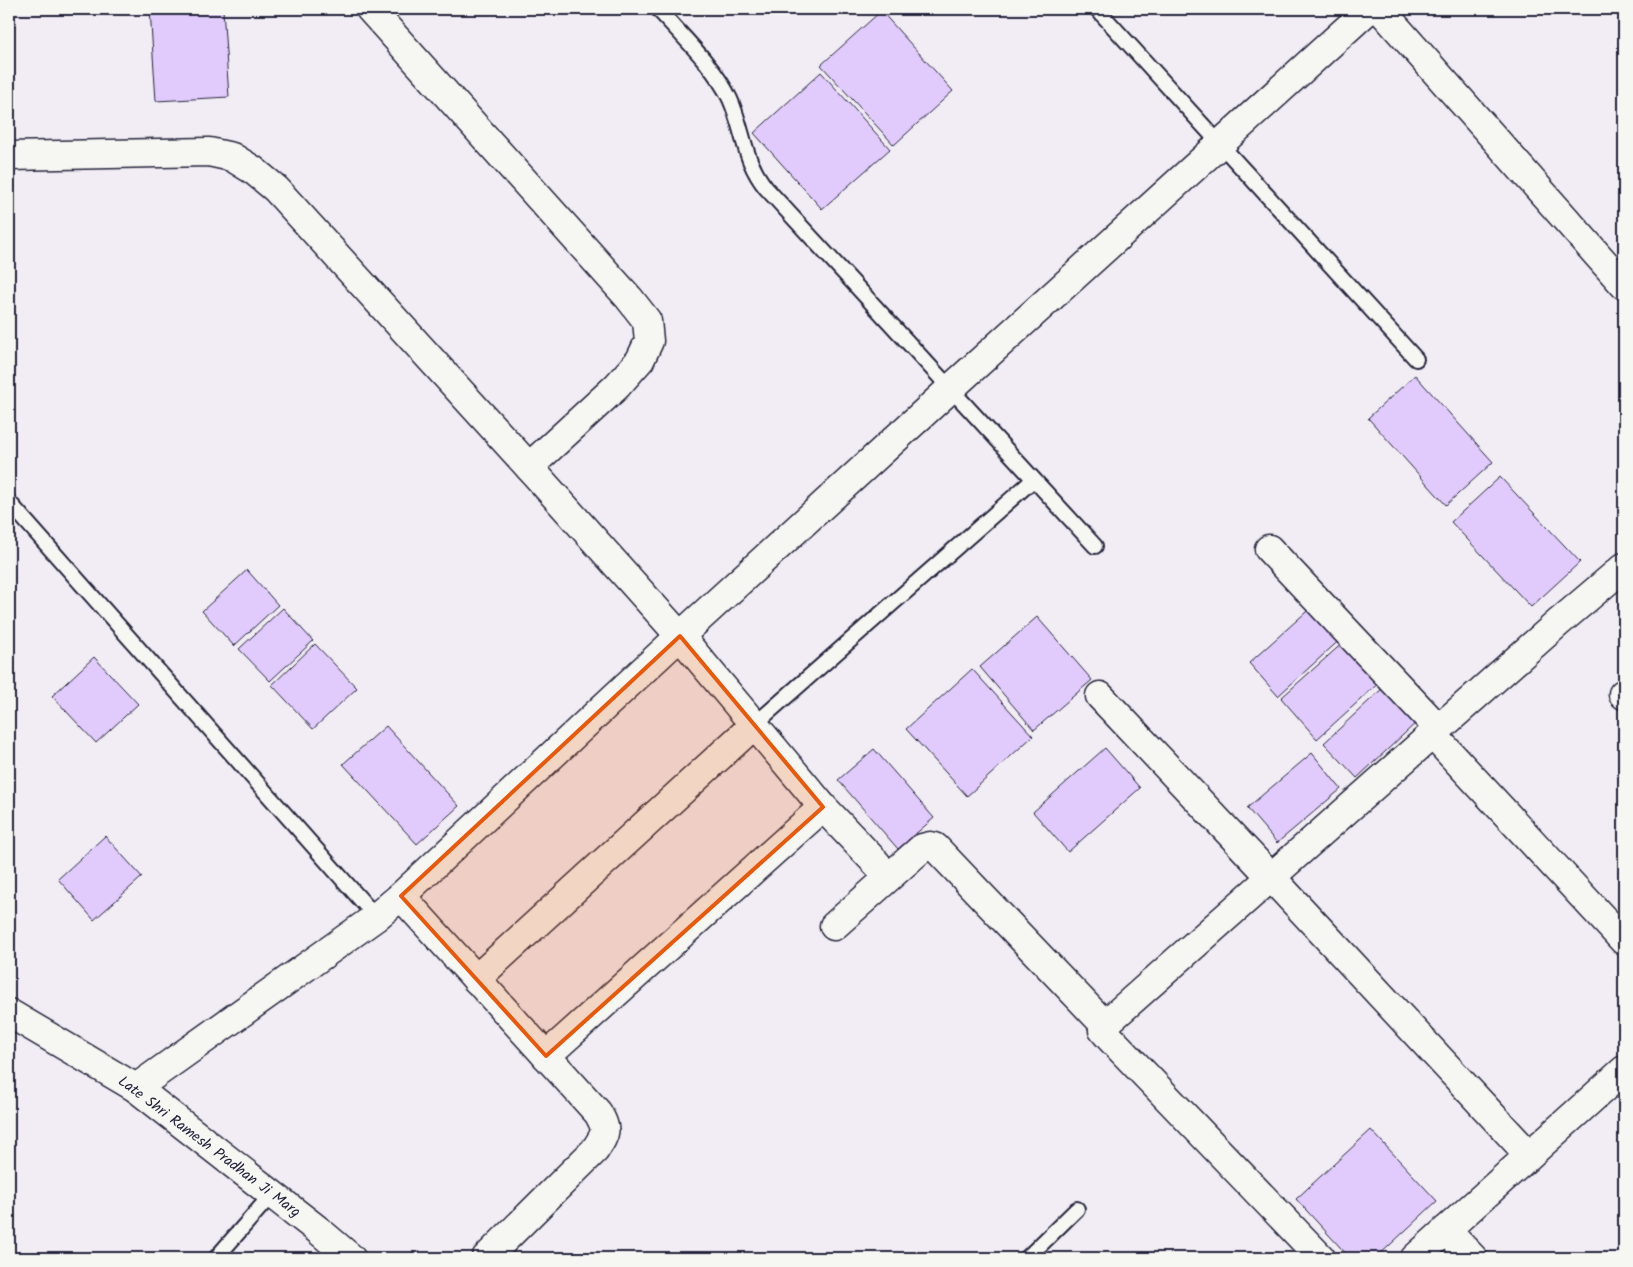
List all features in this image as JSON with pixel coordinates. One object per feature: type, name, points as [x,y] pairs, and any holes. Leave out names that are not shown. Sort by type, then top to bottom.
[{"type":"street","points":[[370,9],[629,298],[647,321],[650,341],[640,360],[616,387],[529,467]]},
{"type":"street","points":[[136,1088],[376,917],[401,896],[680,636],[1369,9]]},
{"type":"street","points":[[1380,9],[1624,285]]},
{"type":"street","points":[[9,156],[209,152],[232,157],[253,170],[276,189],[529,467],[680,636],[823,807],[877,864]]},
{"type":"street","points":[[1269,549],[1624,941]]},
{"type":"street","points":[[1321,1258],[1109,1037],[1103,1030],[1104,1025],[1558,623],[1624,567]]},
{"type":"street","points":[[1100,696],[1529,1155]]},
{"type":"street","points":[[476,979],[754,725]]},
{"type":"street","points":[[546,1056],[823,807]]},
{"type":"street","points":[[834,926],[922,848],[935,846],[1104,1025]]},
{"type":"street","points":[[401,896],[598,1113],[605,1126],[603,1137],[595,1150],[486,1258]]},
{"type":"street","name":"Late Shri Ramesh Pradhan Ji Marg","points":[[9,1013],[136,1088],[352,1258]]},
{"type":"street","points":[[1414,1258],[1624,1070]]},
{"type":"street","points":[[1446,1230],[1473,1258]]},
{"type":"lane","points":[[658,9],[714,73],[722,85],[730,100],[756,176],[1095,546]]},
{"type":"lane","points":[[1097,9],[1416,359]]},
{"type":"lane","points":[[754,725],[1033,480]]},
{"type":"lane","points":[[9,502],[376,917]]},
{"type":"lane","points":[[216,1258],[272,1194]]},
{"type":"lane","points":[[1027,1258],[1077,1209]]},
{"type":"highlighted area","points":[[680,636],[823,807],[546,1056],[401,896]]},
{"type":"building","points":[[150,9],[223,9],[229,97],[156,101]]},
{"type":"building","points":[[881,11],[953,91],[894,145],[821,65]]},
{"type":"building","points":[[821,72],[890,149],[822,209],[754,133]]},
{"type":"building","points":[[1415,375],[1493,462],[1446,505],[1368,418]]},
{"type":"building","points":[[1500,477],[1580,562],[1531,607],[1451,522]]},
{"type":"building","points":[[247,570],[278,605],[234,646],[202,611]]},
{"type":"building","points":[[1315,604],[1344,636],[1278,696],[1249,663]]},
{"type":"building","points":[[283,608],[313,641],[270,681],[239,649]]},
{"type":"building","points":[[1037,617],[1092,680],[1034,730],[980,667]]},
{"type":"building","points":[[1346,640],[1382,680],[1317,739],[1281,698]]},
{"type":"building","points":[[315,644],[357,688],[313,729],[272,685]]},
{"type":"building","points":[[94,657],[138,704],[96,743],[52,696]]},
{"type":"building","points":[[972,669],[1033,736],[967,796],[906,729]]},
{"type":"building","points":[[1385,686],[1418,721],[1357,778],[1324,743]]},
{"type":"building","points":[[386,726],[459,806],[417,844],[343,764]]},
{"type":"building","points":[[1105,748],[1140,788],[1068,852],[1033,812]]},
{"type":"building","points":[[874,749],[934,818],[898,849],[838,780]]},
{"type":"building","points":[[1312,753],[1341,789],[1277,843],[1247,808]]},
{"type":"building","points":[[105,836],[142,877],[94,920],[58,879]]},
{"type":"building","points":[[1624,1100],[1624,1113],[1618,1106]]},
{"type":"building","points":[[1371,1130],[1437,1201],[1376,1258],[1350,1258],[1296,1199]]}]
